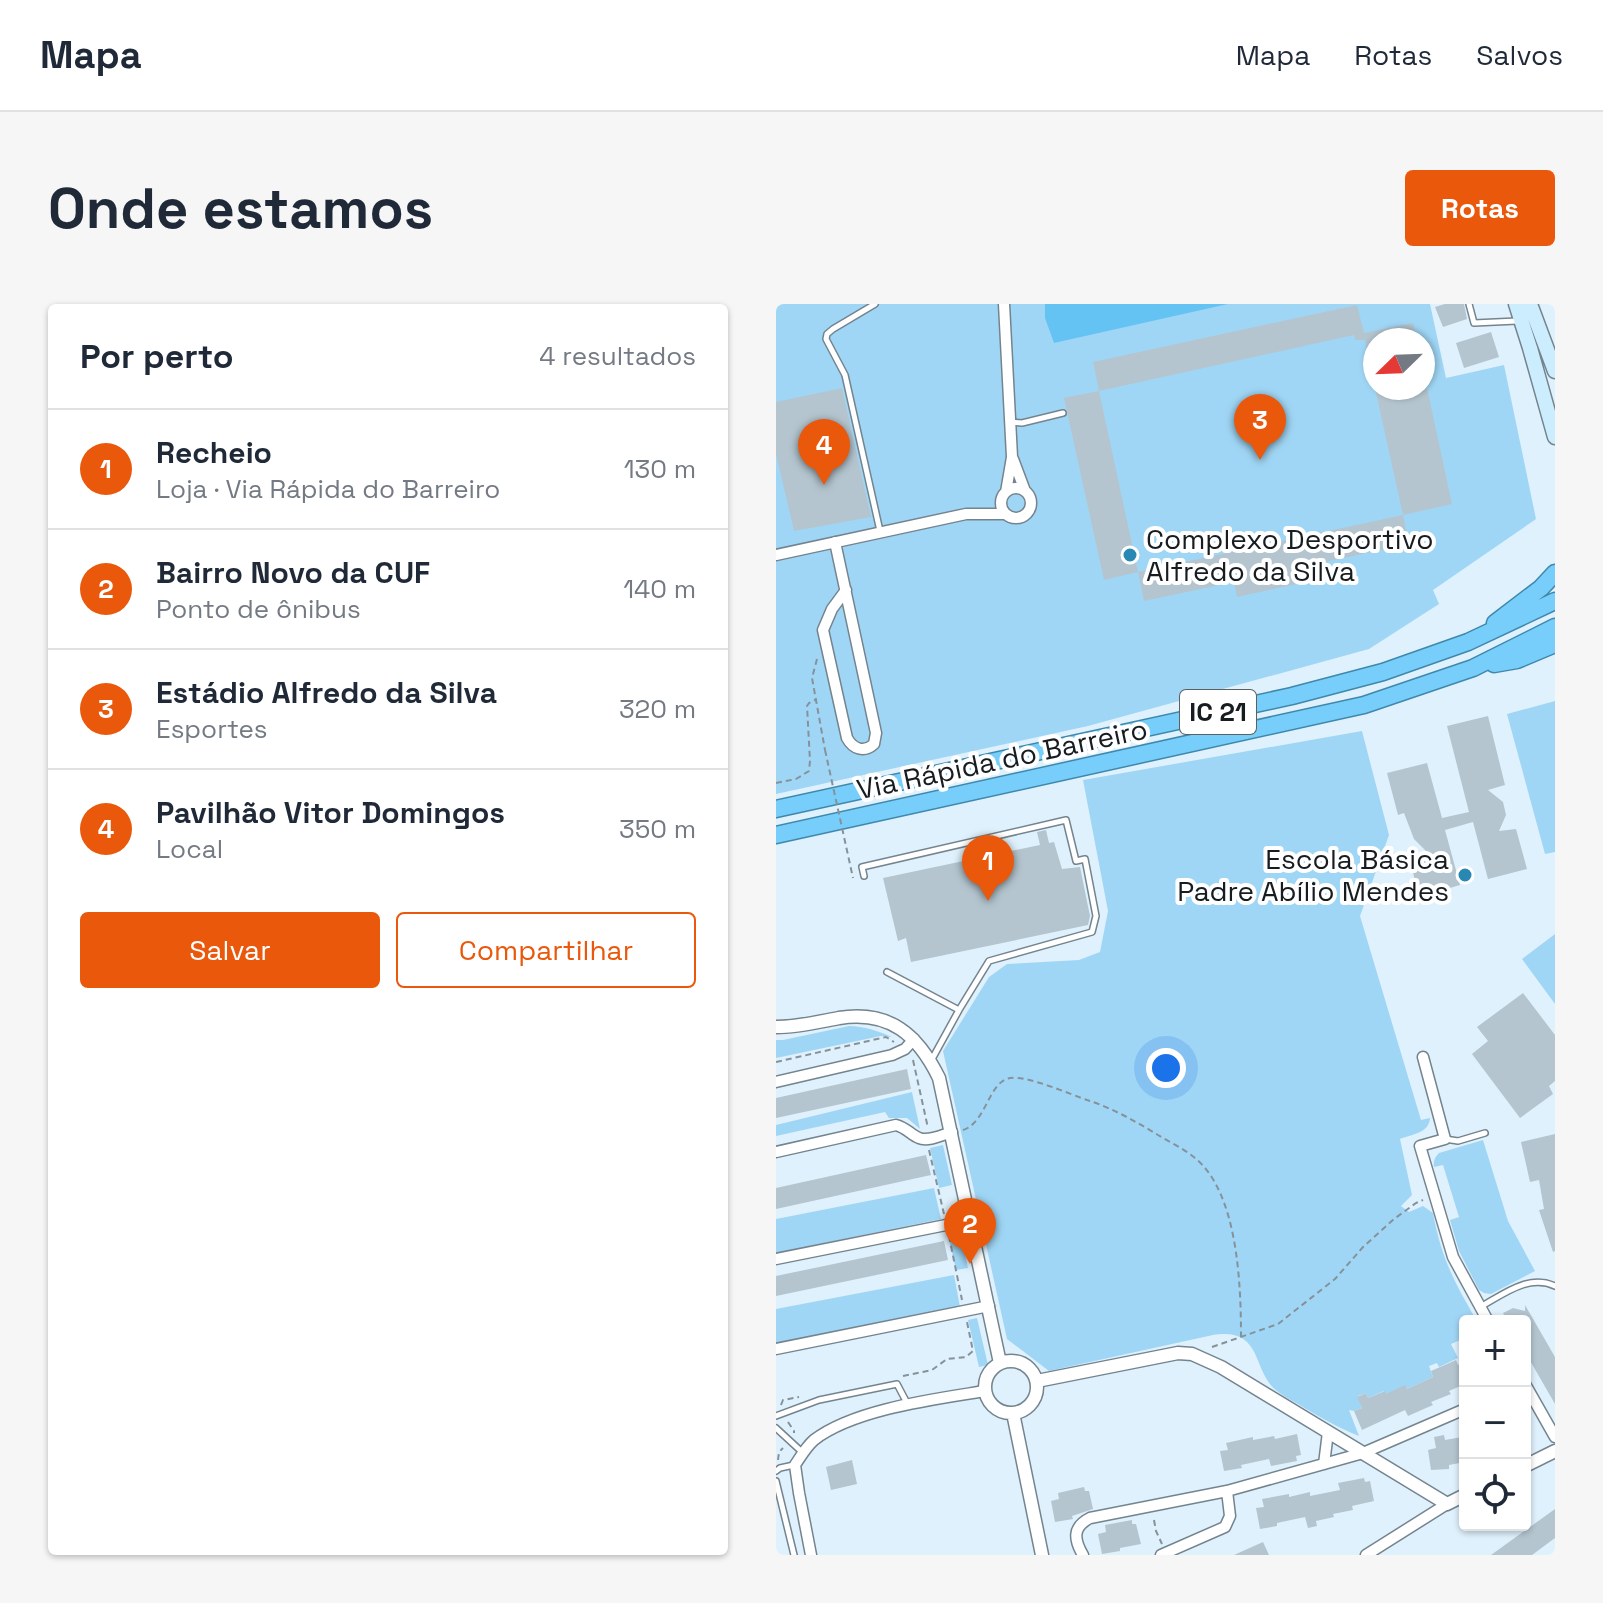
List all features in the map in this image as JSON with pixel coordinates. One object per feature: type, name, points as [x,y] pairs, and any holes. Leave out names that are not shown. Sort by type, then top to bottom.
[{"type":"highway","points":[[1468,642],[1541,588],[1555,573]]},
{"type":"highway","name":"Via Rápida do Barreiro","points":[[776,809],[1292,696],[1383,672],[1468,642],[1555,601]]},
{"type":"highway","name":"Via Rápida do Barreiro","points":[[776,835],[1364,705],[1473,668],[1555,627]]},
{"type":"highway","points":[[1473,668],[1517,660],[1555,644]]},
{"type":"main road","points":[[1516,304],[1555,437]]},
{"type":"main road","points":[[1530,304],[1555,371]]},
{"type":"street","points":[[1004,304],[1012,457],[1001,506],[1006,514]]},
{"type":"street","points":[[966,514],[1006,514],[1015,518],[1028,513],[1031,499],[1012,457]]},
{"type":"street","points":[[776,555],[966,514],[996,501],[1015,488],[1025,491]]},
{"type":"street","points":[[835,542],[846,590],[876,733],[874,744],[865,749],[851,745],[847,738],[823,630],[832,609],[846,590]]},
{"type":"street","points":[[776,1027],[794,1027],[843,1017],[887,1022],[914,1039],[931,1061],[939,1078],[952,1132],[1000,1363]]},
{"type":"street","points":[[776,1082],[892,1055],[905,1049],[914,1039]]},
{"type":"street","points":[[1423,1057],[1445,1139],[1420,1146],[1453,1257],[1485,1315]]},
{"type":"street","points":[[776,1152],[896,1125],[921,1139],[952,1132]]},
{"type":"street","points":[[776,1259],[971,1220]]},
{"type":"street","points":[[776,1349],[989,1306]]},
{"type":"street","points":[[1037,1381],[1168,1355],[1192,1354],[1221,1367],[1447,1504]]},
{"type":"street","points":[[1013,1360],[1026,1365],[1037,1381],[1032,1403],[1013,1413],[994,1407],[985,1391],[986,1377],[994,1366],[1013,1360]]},
{"type":"street","points":[[1527,1387],[1555,1437]]},
{"type":"street","points":[[811,1555],[795,1465],[814,1440],[840,1426],[907,1404],[985,1391]]},
{"type":"street","points":[[1083,1555],[1075,1537],[1084,1520],[1227,1491],[1363,1453],[1459,1412]]},
{"type":"street","points":[[1013,1413],[1042,1555]]},
{"type":"street","points":[[1324,1464],[1328,1432]]},
{"type":"street","points":[[1531,1463],[1555,1451]]},
{"type":"street","points":[[1164,1554],[1225,1527],[1230,1516],[1227,1491]]},
{"type":"street","points":[[1366,1555],[1459,1498]]},
{"type":"lane","points":[[875,304],[833,329],[826,339],[845,375],[880,533]]},
{"type":"lane","points":[[1469,304],[1474,323],[1521,321]]},
{"type":"lane","points":[[1010,422],[1022,423],[1063,413]]},
{"type":"lane","points":[[864,876],[862,867],[1066,820],[1076,861],[1085,859],[1096,916],[1092,932],[989,961],[931,1061]]},
{"type":"lane","points":[[887,972],[959,1010]]},
{"type":"lane","points":[[1445,1139],[1458,1141],[1485,1133]]},
{"type":"lane","points":[[1480,1307],[1531,1281],[1555,1286]]},
{"type":"lane","points":[[776,1416],[819,1400],[897,1384],[907,1404]]},
{"type":"lane","points":[[776,1428],[803,1453]]},
{"type":"lane","points":[[778,1469],[795,1465]]},
{"type":"lane","points":[[776,1481],[794,1555]]},
{"type":"path","points":[[818,654],[812,678],[853,878]]},
{"type":"path","points":[[776,783],[796,779],[809,771],[807,706],[816,700]]},
{"type":"path","points":[[952,1132],[973,1126],[1002,1082],[1014,1078],[1103,1105],[1196,1159],[1214,1179],[1231,1226],[1241,1337]]},
{"type":"path","points":[[901,1376],[932,1370],[947,1359],[966,1357],[973,1351],[929,1152],[930,1138]]},
{"type":"path","points":[[1192,1354],[1278,1324],[1335,1279],[1363,1247],[1394,1219],[1416,1203],[1435,1196]]},
{"type":"path","points":[[778,1469],[779,1452],[794,1431],[781,1405],[783,1400],[810,1394]]},
{"type":"path","points":[[1151,1507],[1164,1554]]},
{"type":"shaded area","name":"Complexo Desportivo Alfredo da Silva","points":[[776,304],[1430,304],[1446,378],[1504,365],[1536,519],[1433,590],[1439,604],[1369,649],[1088,726],[776,794]]},
{"type":"shaded area","points":[[1045,304],[1228,304],[1054,343],[1045,318]]},
{"type":"shaded area","points":[[1555,701],[1555,852],[1545,854],[1507,714]]},
{"type":"shaded area","points":[[1362,731],[1389,835],[1360,916],[1421,1120],[1430,1118],[1423,1130],[1400,1139],[1412,1195],[1401,1206],[1409,1212],[1423,1206],[1433,1213],[1449,1269],[1474,1315],[1459,1315],[1459,1341],[1451,1344],[1458,1358],[1439,1367],[1437,1363],[1429,1366],[1433,1377],[1386,1395],[1384,1391],[1368,1398],[1366,1393],[1358,1396],[1362,1408],[1349,1410],[1359,1436],[1328,1422],[1277,1391],[1263,1373],[1249,1344],[1229,1334],[1049,1371],[1007,1339],[943,1051],[989,977],[1007,964],[1079,960],[1100,952],[1108,911],[1083,780]]},
{"type":"shaded area","points":[[1555,934],[1555,1004],[1522,959]]},
{"type":"shaded area","points":[[849,1026],[871,1029],[892,1037],[881,1036],[776,1058],[776,1040]]},
{"type":"shaded area","points":[[912,1092],[920,1129],[907,1118],[889,1118],[885,1112],[776,1136],[776,1125]]},
{"type":"shaded area","points":[[1483,1140],[1508,1221],[1535,1271],[1491,1294],[1479,1290],[1459,1251],[1450,1220],[1459,1217],[1443,1165],[1434,1167],[1439,1153]]},
{"type":"shaded area","points":[[943,1145],[952,1185],[939,1188],[930,1148]]},
{"type":"shaded area","points":[[934,1188],[941,1219],[776,1253],[776,1219]]},
{"type":"shaded area","points":[[960,1232],[968,1268],[956,1270],[948,1234]]},
{"type":"shaded area","points":[[954,1275],[960,1307],[776,1343],[776,1309]]},
{"type":"shaded area","points":[[977,1318],[988,1365],[979,1367],[968,1320]]},
{"type":"building","points":[[1464,304],[1467,319],[1443,327],[1435,307]]},
{"type":"building","points":[[1357,305],[1363,329],[1363,340],[1355,340],[1354,335],[1099,391],[1093,362]]},
{"type":"building","points":[[1413,323],[1414,328],[1388,328]]},
{"type":"building","points":[[1491,332],[1499,357],[1464,368],[1456,343]]},
{"type":"building","points":[[842,388],[871,517],[794,531],[776,454],[776,402]]},
{"type":"building","points":[[1099,391],[1138,572],[1104,580],[1064,398]]},
{"type":"building","points":[[1378,400],[1430,400],[1452,504],[1403,515]]},
{"type":"building","points":[[1403,515],[1409,544],[1320,563],[1323,578],[1237,597],[1234,582],[1144,601],[1138,572]]},
{"type":"building","points":[[1488,716],[1505,785],[1488,790],[1503,802],[1506,815],[1499,831],[1516,829],[1527,869],[1488,879],[1473,822],[1445,830],[1460,885],[1419,897],[1409,856],[1427,852],[1414,839],[1404,813],[1398,815],[1387,773],[1427,763],[1442,818],[1469,812],[1447,726]]},
{"type":"building","points":[[1046,830],[1049,843],[1054,842],[1062,869],[1080,867],[1090,916],[1088,925],[911,962],[906,938],[898,941],[883,878],[1040,845],[1037,832]]},
{"type":"building","points":[[1523,993],[1555,1035],[1555,1081],[1549,1086],[1553,1094],[1520,1118],[1472,1054],[1488,1041],[1477,1027]]},
{"type":"building","points":[[907,1069],[911,1089],[776,1118],[776,1098]]},
{"type":"building","points":[[1555,1134],[1553,1252],[1539,1210],[1544,1209],[1539,1180],[1530,1182],[1521,1142]]},
{"type":"building","points":[[926,1155],[931,1175],[776,1209],[776,1188]]},
{"type":"building","points":[[944,1241],[948,1260],[776,1296],[776,1276]]},
{"type":"building","points":[[1525,1305],[1531,1315],[1503,1313],[1513,1308],[1525,1311]]},
{"type":"building","points":[[1531,1315],[1555,1357],[1555,1404],[1531,1362]]},
{"type":"building","points":[[1456,1360],[1459,1364],[1459,1387],[1449,1391],[1451,1394],[1431,1402],[1433,1405],[1408,1416],[1405,1410],[1362,1430],[1354,1411],[1362,1408],[1357,1397],[1366,1393],[1368,1398],[1385,1391],[1386,1394],[1405,1385],[1407,1389],[1433,1377],[1431,1371]]},
{"type":"building","points":[[1297,1434],[1301,1455],[1296,1456],[1297,1461],[1271,1466],[1269,1459],[1224,1471],[1220,1451],[1228,1450],[1226,1443],[1253,1437],[1253,1440],[1274,1436],[1275,1439]]},
{"type":"building","points":[[1444,1435],[1445,1440],[1459,1438],[1459,1463],[1449,1465],[1449,1469],[1431,1470],[1428,1450],[1436,1448],[1434,1437]]},
{"type":"building","points":[[852,1460],[857,1484],[831,1490],[826,1467]]},
{"type":"building","points":[[1364,1478],[1365,1482],[1370,1481],[1374,1501],[1352,1506],[1353,1510],[1316,1521],[1317,1526],[1308,1528],[1305,1517],[1260,1529],[1256,1508],[1264,1507],[1262,1499],[1310,1492],[1310,1496],[1340,1490],[1338,1483]]},
{"type":"building","points":[[1084,1487],[1085,1491],[1089,1491],[1093,1509],[1072,1516],[1073,1519],[1055,1522],[1051,1501],[1059,1499],[1058,1493]]},
{"type":"building","points":[[1555,1509],[1555,1538],[1532,1555],[1491,1555],[1524,1531],[1531,1531],[1531,1526]]},
{"type":"building","points":[[1132,1520],[1141,1544],[1102,1554],[1098,1534],[1106,1532],[1105,1525]]},
{"type":"building","points":[[1263,1542],[1269,1555],[1234,1555]]},
{"type":"place","name":"Estádio Alfredo da Silva","points":[[1260,460]]},
{"type":"place","name":"Pavilhão Vitor Domingos","points":[[824,485]]},
{"type":"place","name":"Complexo Desportivo Alfredo da Silva","points":[[1130,555]]},
{"type":"place","name":"Escola Básica Padre Abílio Mendes","points":[[1465,875]]},
{"type":"place","name":"Recheio","points":[[988,901]]},
{"type":"place","name":"Bairro Novo da CUF","points":[[970,1264]]}]
